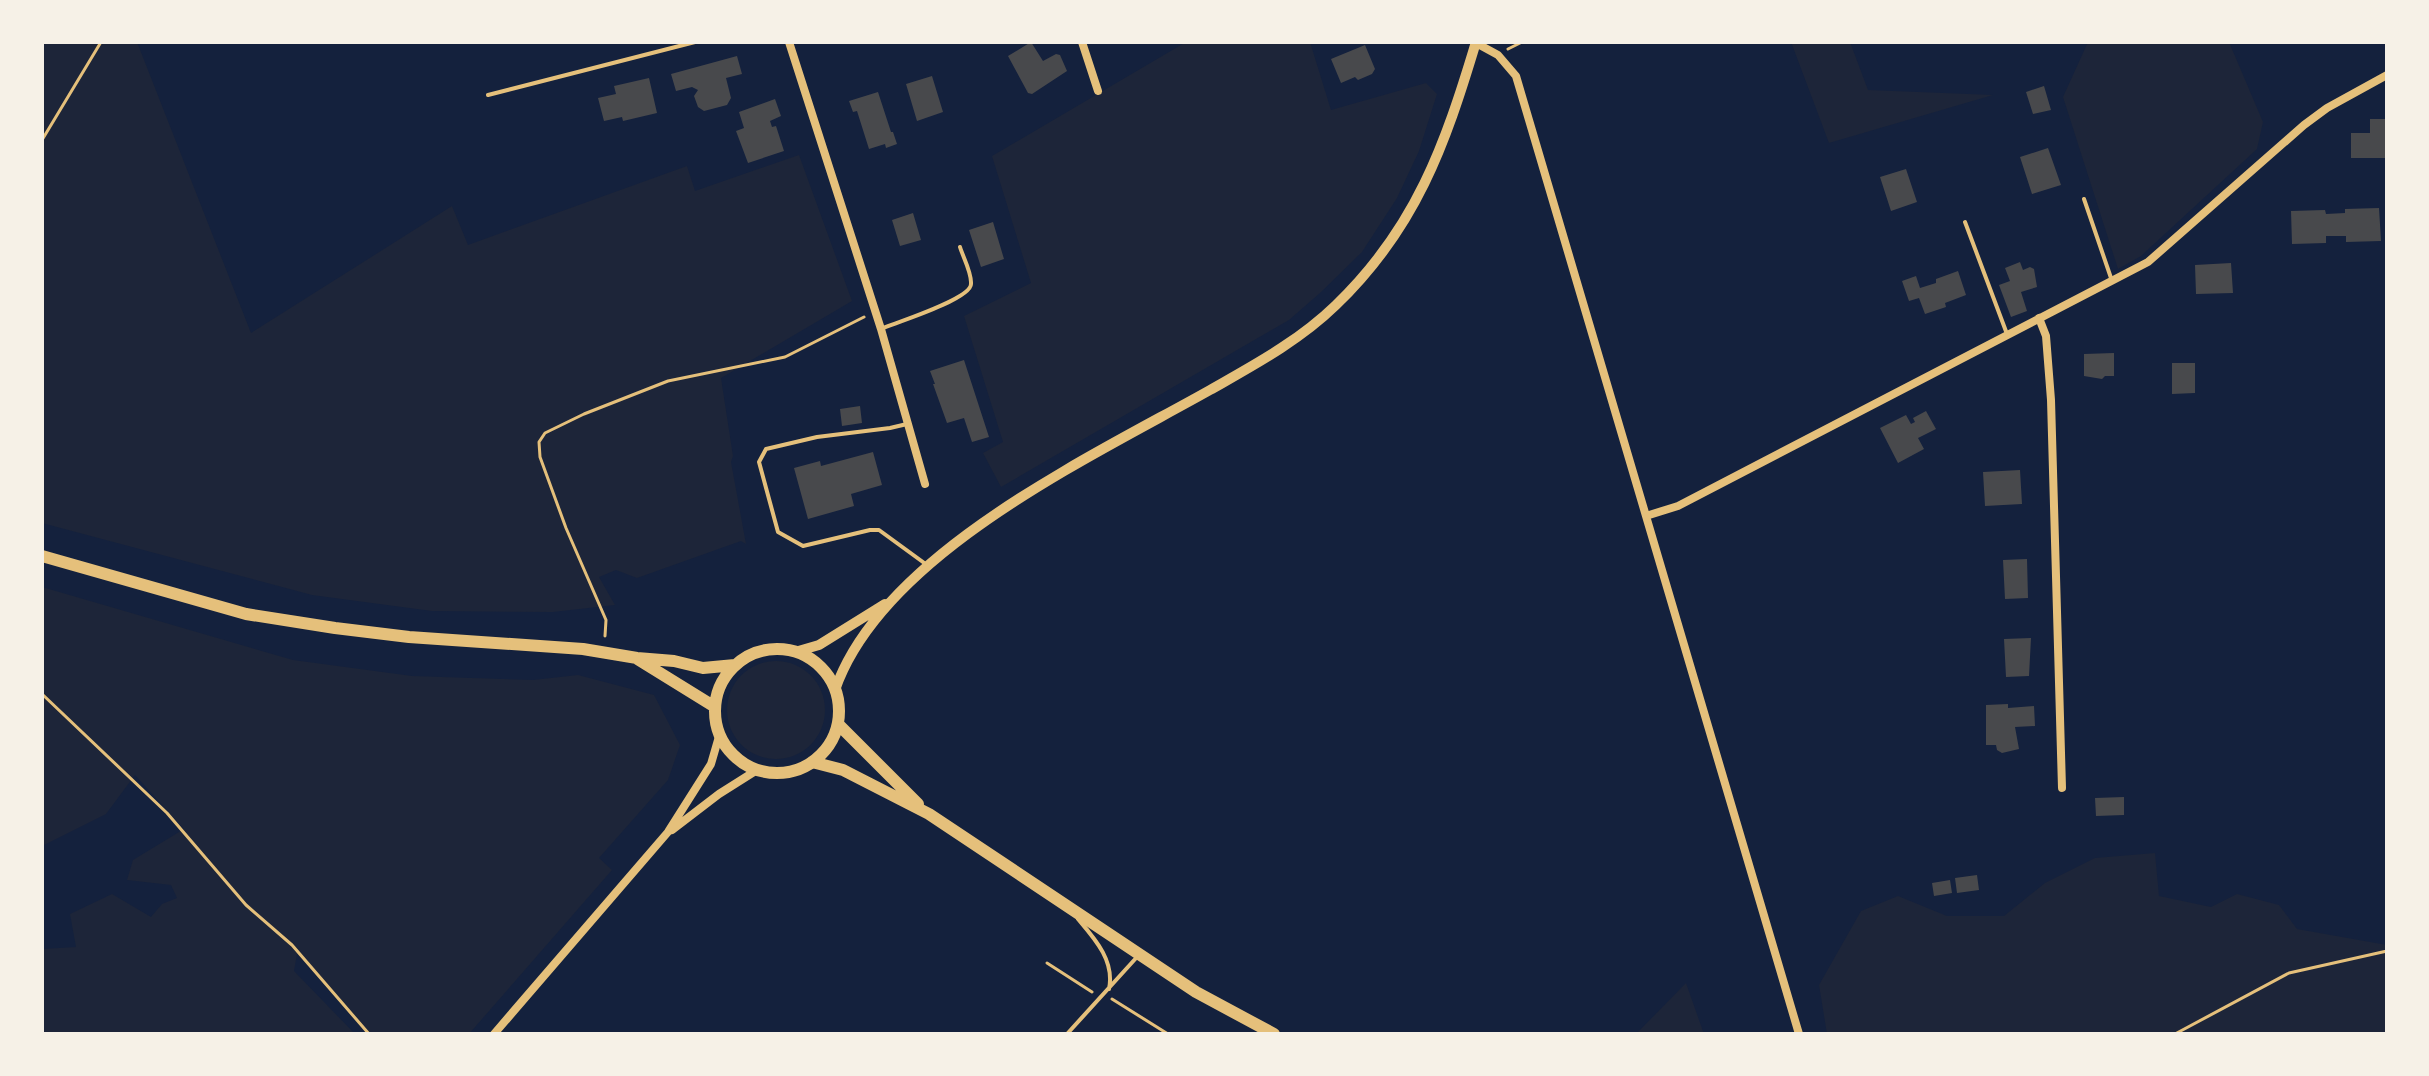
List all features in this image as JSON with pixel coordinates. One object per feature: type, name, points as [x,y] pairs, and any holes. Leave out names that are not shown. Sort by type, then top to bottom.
[{"type":"main road","points":[[42,556],[246,614],[409,637],[604,652],[703,668],[735,665]]},
{"type":"main road","points":[[765,651],[795,652],[812,660],[827,674],[839,704],[839,725],[825,751],[812,762],[782,772],[757,770],[735,758],[724,745],[715,718],[719,687],[735,665],[751,655],[765,651]]},
{"type":"main road","points":[[637,658],[715,707]]},
{"type":"main road","points":[[839,725],[929,814]]},
{"type":"main road","points":[[812,762],[843,770],[929,814],[1196,992],[1274,1034]]},
{"type":"street","points":[[789,42],[881,329],[925,484]]},
{"type":"street","points":[[1082,42],[1098,91]]},
{"type":"street","points":[[835,690],[848,659],[890,601],[927,565],[966,535],[1041,485],[1275,353],[1335,306],[1385,250],[1413,208],[1436,164],[1476,42],[1498,55],[1516,76],[1799,1034]]},
{"type":"street","points":[[1646,516],[1678,506],[2112,281],[2160,253],[2304,125],[2327,108],[2387,75]]},
{"type":"street","points":[[2039,318],[2046,336],[2051,400],[2062,788]]},
{"type":"street","points":[[795,652],[819,645],[890,601]]},
{"type":"street","points":[[494,1034],[668,832],[711,764],[720,733]]},
{"type":"street","points":[[668,832],[757,770]]},
{"type":"lane","points":[[488,95],[695,42]]},
{"type":"lane","points":[[2084,199],[2112,281]]},
{"type":"lane","points":[[1965,222],[2007,334]]},
{"type":"lane","points":[[881,329],[969,291],[972,283],[960,247]]},
{"type":"lane","points":[[908,423],[817,437],[766,449],[759,462],[778,532],[803,546],[879,530],[927,565]]},
{"type":"lane","points":[[1069,908],[1094,938],[1106,959],[1110,970],[1105,995]]},
{"type":"lane","points":[[1070,1033],[1139,955]]},
{"type":"path","points":[[42,140],[101,42]]},
{"type":"path","points":[[604,652],[606,620],[566,528],[540,457],[539,442],[545,433],[668,381],[785,357],[875,312]]},
{"type":"path","points":[[42,694],[167,813],[235,894],[292,945],[369,1034]]},
{"type":"path","points":[[2175,1034],[2289,973],[2387,951]]},
{"type":"path","points":[[1047,963],[1168,1034]]},
{"type":"shaded area","points":[[42,42],[137,42],[251,333],[452,206],[468,245],[687,166],[695,191],[799,155],[852,301],[721,378],[733,456],[731,462],[746,544],[741,541],[637,578],[616,570],[599,577],[615,605],[553,612],[432,611],[312,595],[42,523]]},
{"type":"shaded area","points":[[1186,42],[1310,42],[1331,110],[1426,83],[1437,94],[1419,151],[1397,198],[1362,252],[1289,320],[1001,487],[983,453],[1003,442],[964,316],[1031,283],[992,156]]},
{"type":"shaded area","points":[[1791,42],[1850,42],[1868,90],[1993,95],[1829,143]]},
{"type":"shaded area","points":[[2088,42],[2229,42],[2263,122],[2257,149],[2141,256],[2118,269],[2063,97]]},
{"type":"shaded area","points":[[42,587],[293,660],[412,676],[533,680],[578,675],[654,695],[680,745],[668,780],[599,858],[612,870],[469,1034],[369,1034],[297,954],[294,971],[355,1034],[42,1034],[42,949],[76,947],[70,914],[112,894],[151,917],[162,904],[177,898],[171,885],[127,880],[133,860],[184,829],[135,775],[106,814],[42,846]]},
{"type":"shaded area","points":[[776,661],[795,665],[811,675],[821,691],[825,710],[821,729],[811,745],[795,755],[776,759],[757,755],[741,745],[731,729],[727,710],[731,691],[741,675],[757,665]]},
{"type":"shaded area","points":[[2155,853],[2159,896],[2211,907],[2237,894],[2279,905],[2297,929],[2387,945],[2387,1034],[1827,1034],[1819,985],[1861,911],[1898,896],[1947,916],[2004,916],[2045,883],[2095,858]]},
{"type":"shaded area","points":[[1686,983],[1704,1034],[1636,1034]]},
{"type":"building","points":[[1031,42],[1043,61],[1060,55],[1067,71],[1032,94],[1028,93],[1008,56]]},
{"type":"building","points":[[1365,45],[1375,69],[1372,74],[1341,83],[1331,59]]},
{"type":"building","points":[[737,56],[742,74],[726,78],[731,98],[727,105],[704,111],[698,107],[694,96],[698,90],[692,87],[676,91],[671,74]]},
{"type":"building","points":[[932,76],[943,112],[917,121],[906,84]]},
{"type":"building","points":[[649,78],[657,113],[623,121],[622,117],[604,121],[598,98],[616,94],[614,86]]},
{"type":"building","points":[[2044,86],[2051,110],[2033,114],[2026,92]]},
{"type":"building","points":[[878,92],[897,144],[869,149],[857,111],[853,112],[849,101]]},
{"type":"building","points":[[775,99],[781,116],[770,121],[772,127],[776,126],[784,151],[748,163],[736,131],[744,128],[739,112]]},
{"type":"building","points":[[2370,119],[2387,119],[2387,158],[2351,158],[2351,133],[2370,133]]},
{"type":"building","points":[[2048,148],[2061,185],[2032,194],[2020,157]]},
{"type":"building","points":[[1906,169],[1917,202],[1891,211],[1880,177]]},
{"type":"building","points":[[2379,208],[2381,241],[2346,242],[2346,236],[2326,236],[2326,243],[2292,244],[2291,211],[2325,210],[2326,214],[2345,213],[2345,209]]},
{"type":"building","points":[[913,213],[921,240],[900,246],[892,220]]},
{"type":"building","points":[[993,222],[1004,259],[981,267],[969,230]]},
{"type":"building","points":[[2020,262],[2023,270],[2034,269],[2037,287],[2021,292],[2027,311],[2011,317],[1999,285],[2010,281],[2005,268]]},
{"type":"building","points":[[2231,263],[2233,293],[2196,294],[2195,265]]},
{"type":"building","points":[[1958,271],[1966,295],[1945,303],[1946,307],[1925,314],[1919,298],[1909,301],[1902,281],[1916,276],[1920,288]]},
{"type":"building","points":[[2114,353],[2114,376],[2102,379],[2084,376],[2084,354]]},
{"type":"building","points":[[964,360],[989,437],[972,442],[964,418],[947,423],[930,371]]},
{"type":"building","points":[[2172,363],[2195,363],[2195,393],[2172,394]]},
{"type":"building","points":[[860,406],[862,423],[842,426],[840,409]]},
{"type":"building","points":[[1926,411],[1936,429],[1918,438],[1924,449],[1898,463],[1880,428],[1906,415],[1911,424],[1915,422],[1913,418]]},
{"type":"building","points":[[873,452],[882,485],[851,494],[854,506],[808,519],[794,468],[820,461],[821,466]]},
{"type":"building","points":[[2020,470],[2022,504],[1985,506],[1983,472]]},
{"type":"building","points":[[2027,559],[2028,598],[2005,599],[2003,560]]},
{"type":"building","points":[[2031,638],[2029,676],[2006,677],[2004,639]]},
{"type":"building","points":[[2008,704],[2008,708],[2034,706],[2035,726],[2015,727],[2019,749],[2002,753],[1996,745],[1986,745],[1986,705]]},
{"type":"building","points":[[2124,797],[2124,815],[2096,816],[2095,798]]},
{"type":"building","points":[[1977,875],[1979,890],[1957,893],[1955,878]]},
{"type":"building","points":[[1950,880],[1952,893],[1934,896],[1932,883]]}]
